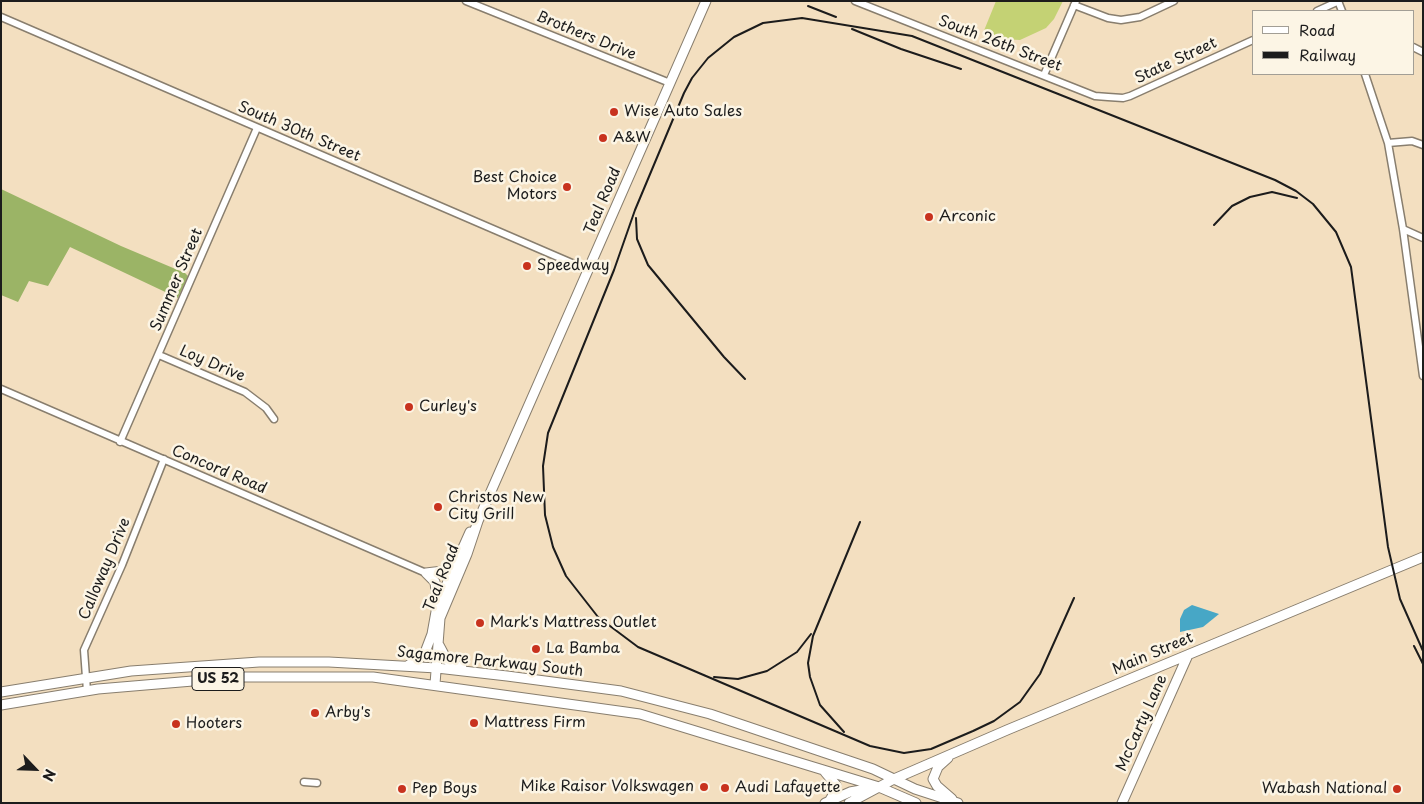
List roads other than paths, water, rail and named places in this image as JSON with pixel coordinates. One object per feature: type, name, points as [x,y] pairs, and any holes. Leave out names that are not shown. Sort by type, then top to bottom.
[{"type":"main road","name":"Teal Road","points":[[434,635],[467,554],[478,521],[706,1]]},
{"type":"main road","name":"Teal Road","points":[[435,684],[437,668],[434,635],[437,606],[469,534],[478,521]]},
{"type":"main road","name":"Main Street","points":[[879,786],[955,752],[1423,557]]},
{"type":"main road","points":[[437,606],[437,590],[426,573],[443,571],[457,560]]},
{"type":"main road","points":[[404,666],[419,660],[424,655],[434,635]]},
{"type":"main road","points":[[434,635],[447,660],[479,673]]},
{"type":"main road","name":"McCarty Lane","points":[[1122,803],[1188,654]]},
{"type":"main road","name":"Sagamore Parkway South","points":[[1,692],[131,671],[258,662],[329,662],[437,668],[630,693],[710,714],[873,769],[894,779],[956,802]]},
{"type":"main road","name":"Sagamore Parkway South","points":[[1,705],[87,691],[240,677],[373,677],[435,684],[640,714],[879,786],[916,803]]},
{"type":"main road","points":[[955,752],[938,767],[933,779],[937,786],[956,802]]},
{"type":"main road","points":[[819,768],[832,777],[836,784],[835,792],[827,802]]},
{"type":"main road","points":[[827,802],[850,792],[879,786]]},
{"type":"main road","points":[[849,803],[879,786]]},
{"type":"street","name":"Brothers Drive","points":[[466,1],[670,83]]},
{"type":"street","name":"South 26th Street","points":[[855,1],[1095,96],[1108,97]]},
{"type":"street","points":[[1044,75],[1075,3],[1108,18],[1121,20],[1140,17],[1174,1]]},
{"type":"street","points":[[1319,10],[1338,2]]},
{"type":"street","name":"South 30th Street","points":[[1,17],[588,270]]},
{"type":"street","name":"State Street","points":[[1108,97],[1123,98],[1130,96],[1252,40]]},
{"type":"street","points":[[1365,75],[1388,143],[1420,331],[1423,376]]},
{"type":"street","name":"Summer Street","points":[[120,442],[257,128]]},
{"type":"street","points":[[1388,143],[1412,141],[1423,145]]},
{"type":"street","points":[[1404,229],[1423,238]]},
{"type":"street","name":"Loy Drive","points":[[159,355],[245,392],[266,408],[274,419]]},
{"type":"street","name":"Concord Road","points":[[1,389],[426,573]]},
{"type":"street","name":"Calloway Drive","points":[[87,691],[84,650],[122,565],[164,459]]},
{"type":"street","points":[[304,782],[317,783]]},
{"type":"water","points":[[1192,605],[1219,614],[1203,627],[1180,632],[1180,619],[1184,610]]},
{"type":"railway","points":[[808,6],[836,17]]},
{"type":"railway","points":[[1074,598],[1040,674],[1020,702],[994,721],[973,731],[931,749],[904,753],[870,746],[638,647],[598,617],[566,576],[553,547],[545,515],[543,466],[548,433],[614,270],[635,210],[684,93],[692,78],[708,58],[734,37],[763,23],[802,18],[912,36],[1275,180],[1296,191],[1313,204],[1336,232],[1351,267],[1388,547],[1400,599],[1423,651]]},
{"type":"railway","points":[[852,29],[901,49],[961,69]]},
{"type":"railway","points":[[1214,225],[1232,206],[1250,197],[1272,192],[1297,198]]},
{"type":"railway","points":[[636,218],[637,239],[648,265],[724,357],[745,379]]},
{"type":"railway","points":[[844,732],[820,705],[810,677],[808,663],[813,636],[860,522]]},
{"type":"railway","points":[[714,677],[738,679],[767,671],[797,652],[811,634]]},
{"type":"railway","points":[[1414,646],[1423,664]]},
{"type":"place","name":"Wise Auto Sales","points":[[614,112]]},
{"type":"place","name":"A&W","points":[[603,138]]},
{"type":"place","name":"Best Choice Motors","points":[[567,187]]},
{"type":"place","name":"Arconic","points":[[929,217]]},
{"type":"place","name":"Speedway","points":[[527,266]]},
{"type":"place","name":"Curley's","points":[[409,407]]},
{"type":"place","name":"Christos New City Grill","points":[[438,507]]},
{"type":"place","name":"Mark's Mattress Outlet","points":[[480,623]]},
{"type":"place","name":"La Bamba","points":[[536,649]]},
{"type":"place","name":"Arby's","points":[[315,713]]},
{"type":"place","name":"Mattress Firm","points":[[474,723]]},
{"type":"place","name":"Hooters","points":[[176,724]]},
{"type":"place","name":"Mike Raisor Volkswagen","points":[[704,787]]},
{"type":"place","name":"Audi Lafayette","points":[[725,788]]},
{"type":"place","name":"Pep Boys","points":[[402,789]]},
{"type":"place","name":"Wabash National","points":[[1397,789]]}]
